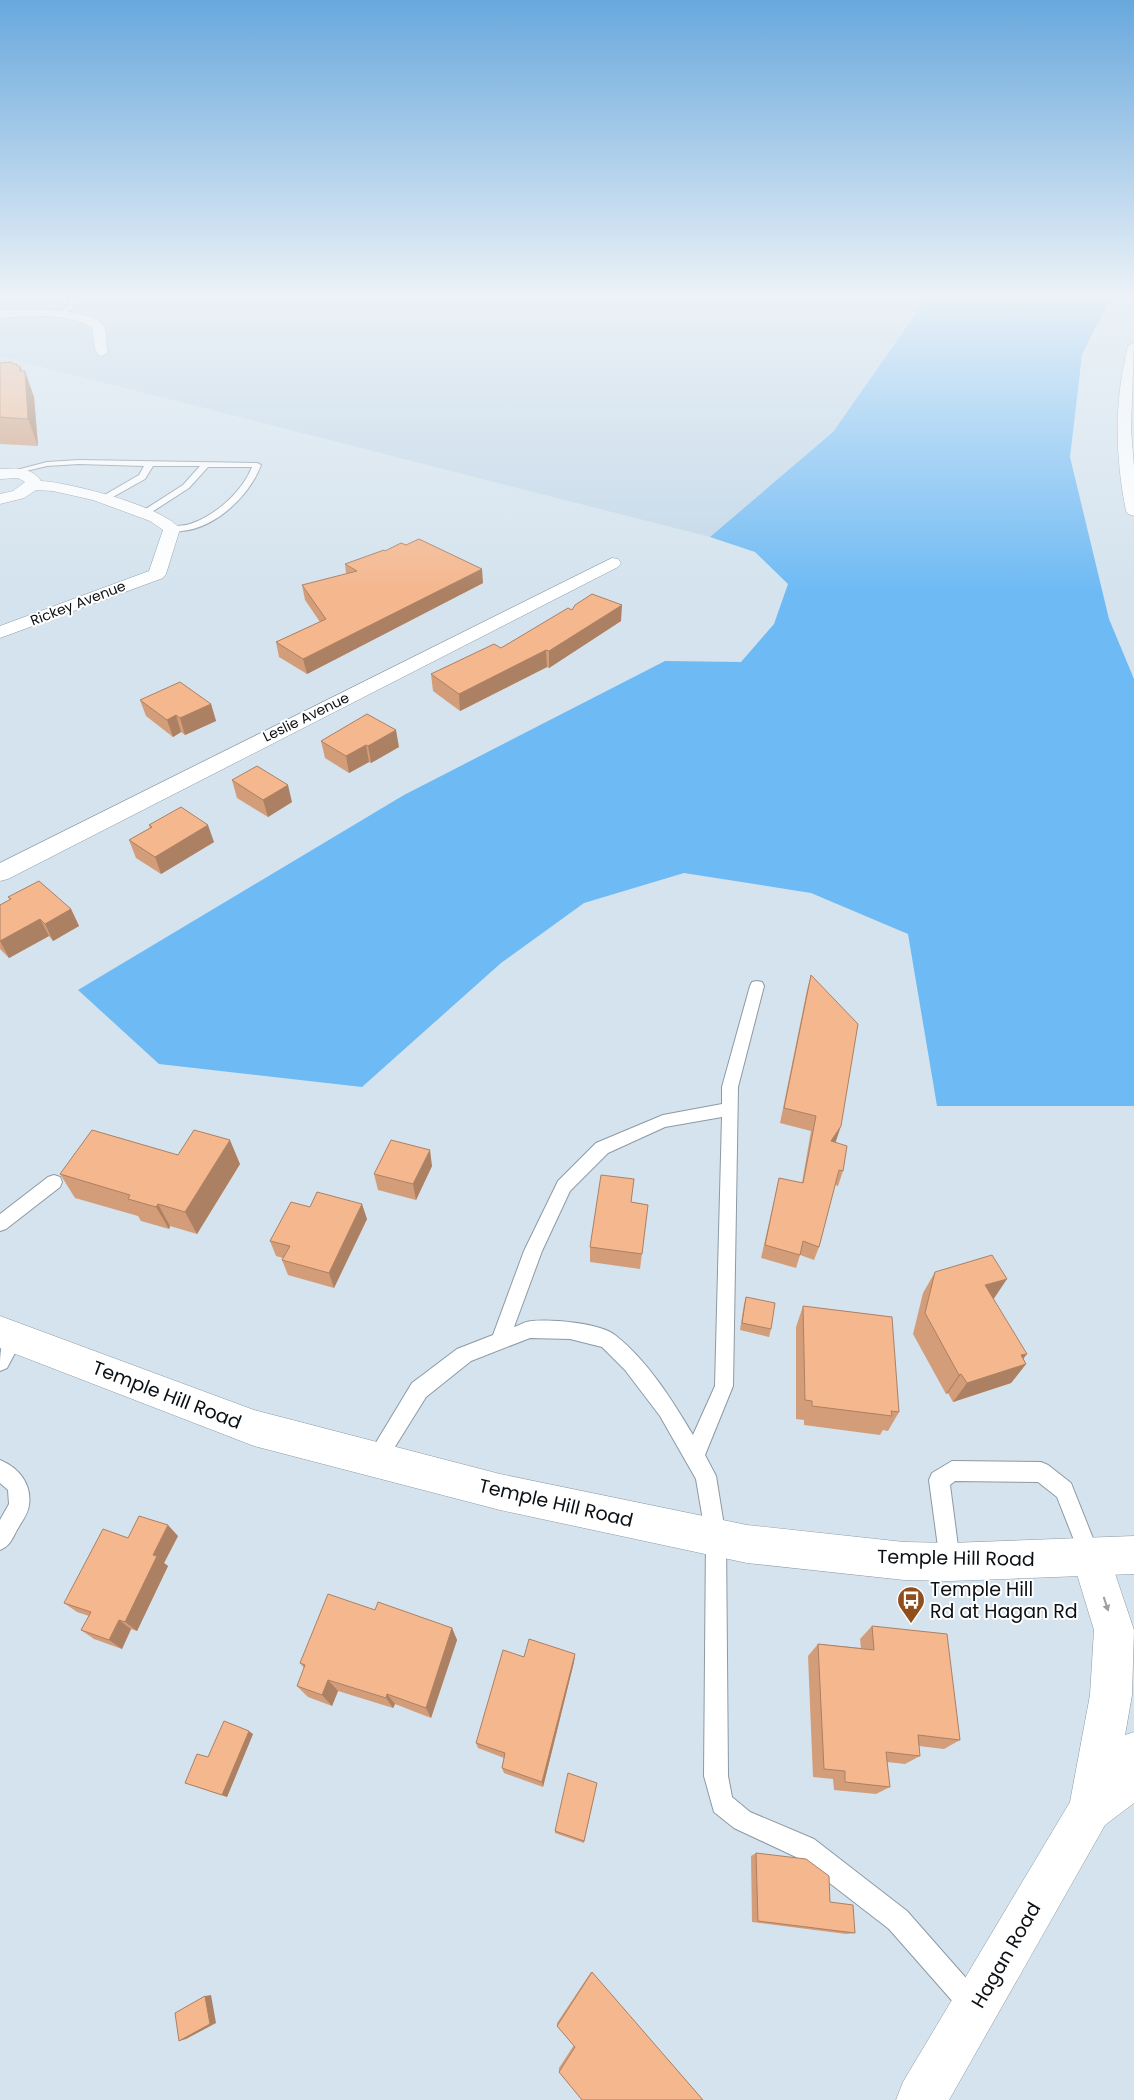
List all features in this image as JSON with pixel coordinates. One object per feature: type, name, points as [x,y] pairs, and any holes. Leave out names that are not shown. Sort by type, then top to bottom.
[{"type":"main road","points":[[1125,396],[1124,442],[1129,489],[1134,511]]},
{"type":"main road","points":[[4,474],[28,476],[33,480],[33,485]]},
{"type":"main road","points":[[0,499],[18,495],[33,485],[53,486],[104,499],[156,518],[172,529]]},
{"type":"main road","name":"Rickey Avenue","points":[[0,632],[156,574],[172,529]]},
{"type":"main road","name":"Leslie Avenue","points":[[0,873],[612,563]]},
{"type":"main road","name":"Temple Hill Road","points":[[5,1344],[254,1428],[500,1492],[747,1544],[885,1559],[950,1562],[1134,1555]]},
{"type":"main road","name":"Hagan Road","points":[[1090,1810],[1111,1695],[1114,1630],[1091,1558]]},
{"type":"main road","name":"Hagan Road","points":[[921,2100],[1090,1810],[1134,1753]]},
{"type":"main road","points":[[1090,1810],[1134,1776]]},
{"type":"lane","points":[[4,474],[47,464],[79,462],[257,465],[255,473],[246,485],[215,515],[192,527],[172,529]]},
{"type":"lane","points":[[104,499],[142,477],[150,463]]},
{"type":"lane","points":[[144,514],[185,488],[202,472],[206,464]]},
{"type":"lane","points":[[694,1456],[724,1386],[730,1087],[757,986]]},
{"type":"lane","points":[[500,1341],[526,1268],[564,1186],[602,1148],[663,1120],[730,1109]]},
{"type":"lane","points":[[0,1224],[54,1182]]},
{"type":"lane","points":[[376,1459],[419,1390],[464,1355],[530,1329],[570,1330],[607,1340],[632,1364],[667,1408],[706,1476],[716,1538],[716,1776],[722,1804],[742,1820],[805,1848],[898,1920],[975,2008]]},
{"type":"lane","points":[[0,1470],[18,1485],[19,1506],[0,1540]]},
{"type":"lane","points":[[950,1562],[939,1480],[952,1471],[1041,1472],[1064,1490],[1091,1558]]},
{"type":"shaded area","points":[[157,396],[858,396],[833,432],[710,537]]},
{"type":"shaded area","points":[[858,396],[1077,396],[1070,457],[1109,619],[1134,679],[1134,1106],[937,1106],[908,934],[811,893],[684,873],[584,903],[501,963],[362,1087],[159,1064],[78,990],[404,795],[665,661],[741,662],[774,624],[788,584],[755,552],[710,537],[833,432]]},
{"type":"building","points":[[0,396],[27,396],[28,419],[0,417]]},
{"type":"building","points":[[419,539],[482,569],[303,659],[276,642],[326,619],[302,585],[357,571],[345,564],[385,551],[401,543],[406,545]]},
{"type":"building","points":[[592,594],[622,605],[549,651],[546,650],[459,694],[431,674],[494,644],[501,648],[568,608],[572,610],[575,605]]},
{"type":"building","points":[[180,682],[211,704],[180,718],[176,715],[167,720],[140,700]]},
{"type":"building","points":[[367,714],[396,730],[346,756],[321,741]]},
{"type":"building","points":[[257,766],[288,785],[263,800],[232,780]]},
{"type":"building","points":[[181,807],[208,825],[155,857],[129,840],[152,827],[149,825]]},
{"type":"building","points":[[39,881],[71,909],[45,924],[40,919],[0,941],[0,905],[11,899],[8,897]]},
{"type":"building","points":[[811,975],[858,1024],[841,1126],[831,1141],[847,1146],[843,1171],[839,1170],[819,1247],[803,1241],[800,1255],[765,1245],[779,1178],[803,1183],[816,1116],[784,1108]]},
{"type":"building","points":[[92,1130],[178,1155],[194,1130],[230,1140],[185,1212],[158,1204],[156,1207],[128,1199],[130,1195],[60,1174]]},
{"type":"building","points":[[391,1140],[430,1150],[413,1184],[374,1174]]},
{"type":"building","points":[[601,1175],[634,1179],[631,1202],[648,1205],[642,1254],[590,1247]]},
{"type":"building","points":[[317,1192],[362,1204],[329,1273],[282,1260],[290,1246],[270,1241],[291,1202],[310,1207]]},
{"type":"building","points":[[992,1255],[1007,1279],[985,1285],[1027,1354],[1021,1355],[1026,1364],[967,1383],[961,1374],[959,1375],[925,1313],[935,1272]]},
{"type":"building","points":[[746,1297],[775,1303],[771,1329],[742,1323]]},
{"type":"building","points":[[803,1306],[892,1317],[899,1412],[891,1411],[892,1416],[812,1406],[812,1401],[805,1400]]},
{"type":"building","points":[[139,1516],[168,1525],[153,1555],[157,1556],[125,1622],[119,1620],[109,1640],[81,1630],[91,1612],[64,1603],[103,1529],[128,1538]]},
{"type":"building","points":[[328,1594],[375,1610],[378,1602],[452,1628],[426,1708],[387,1694],[386,1698],[328,1680],[322,1695],[297,1686],[305,1665],[300,1663]]},
{"type":"building","points":[[872,1626],[947,1634],[960,1740],[918,1735],[920,1756],[886,1752],[890,1787],[845,1782],[845,1771],[824,1769],[818,1644],[874,1650]]},
{"type":"building","points":[[529,1639],[575,1654],[542,1782],[502,1768],[505,1753],[476,1743],[503,1650],[524,1657]]},
{"type":"building","points":[[224,1721],[249,1731],[222,1795],[185,1783],[197,1754],[208,1757]]},
{"type":"building","points":[[568,1773],[597,1783],[584,1841],[555,1831]]},
{"type":"building","points":[[756,1853],[806,1859],[829,1876],[830,1902],[853,1905],[855,1933],[758,1921]]},
{"type":"building","points":[[592,1972],[703,2100],[582,2100],[559,2072],[575,2047],[557,2026]]},
{"type":"building","points":[[205,1996],[210,2024],[179,2041],[175,2013]]},
{"type":"place","name":"Temple Hill Rd at Hagan Rd","points":[[911,1624]]}]
